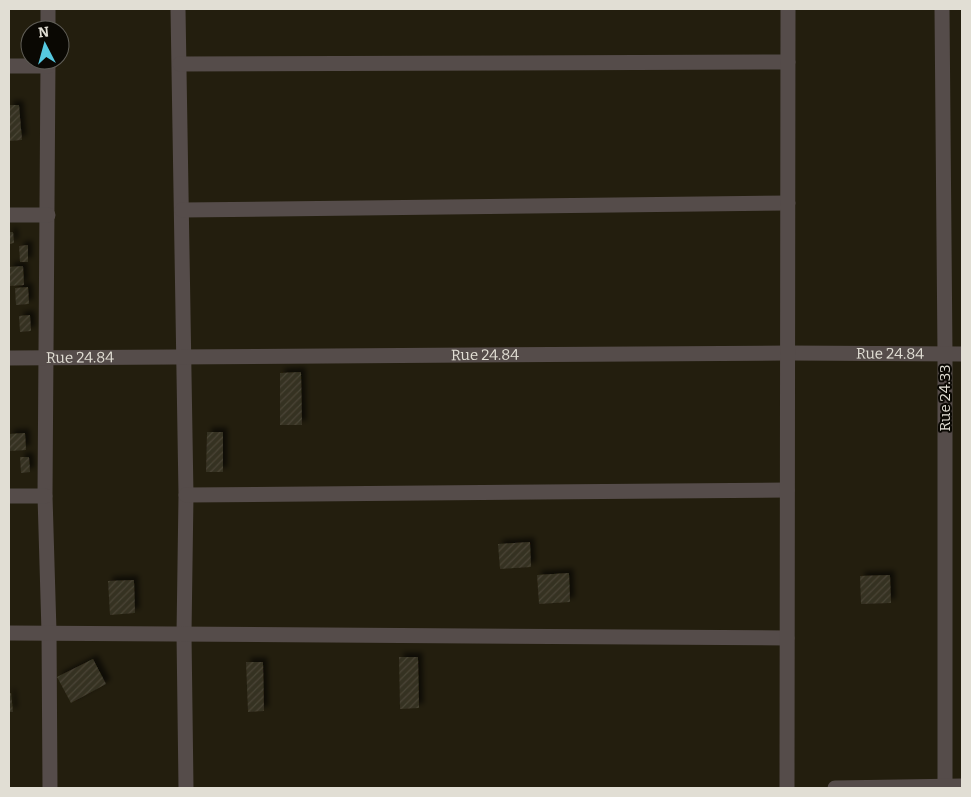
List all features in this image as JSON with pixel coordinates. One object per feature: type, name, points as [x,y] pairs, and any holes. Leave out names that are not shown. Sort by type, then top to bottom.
[{"type":"street","points":[[178,9],[186,495],[184,634],[186,788]]},
{"type":"street","points":[[787,788],[788,9]]},
{"type":"street","name":"Rue 24.33","points":[[942,9],[945,355],[945,787]]},
{"type":"street","points":[[180,64],[788,62]]},
{"type":"street","points":[[48,70],[46,496],[50,788]]},
{"type":"street","points":[[182,210],[788,203]]},
{"type":"street","points":[[9,215],[48,215]]},
{"type":"street","name":"Rue 24.84","points":[[9,358],[788,353],[962,354]]},
{"type":"street","points":[[186,495],[787,490]]},
{"type":"street","points":[[9,496],[46,496]]},
{"type":"street","points":[[9,633],[787,638]]},
{"type":"street","points":[[835,788],[962,786]]},
{"type":"building","points":[[9,105],[19,105],[22,140],[9,141]]},
{"type":"building","points":[[9,232],[13,232],[14,243],[9,244]]},
{"type":"building","points":[[28,245],[28,262],[20,262],[19,246]]},
{"type":"building","points":[[23,266],[24,285],[9,286],[9,267]]},
{"type":"building","points":[[28,287],[29,304],[16,305],[15,288]]},
{"type":"building","points":[[30,315],[31,331],[20,332],[19,316]]},
{"type":"building","points":[[301,372],[302,425],[280,425],[280,373]]},
{"type":"building","points":[[207,432],[223,432],[223,472],[206,472]]},
{"type":"building","points":[[25,433],[26,450],[9,451],[9,434]]},
{"type":"building","points":[[20,457],[29,457],[30,472],[21,473]]},
{"type":"building","points":[[530,542],[531,567],[500,569],[498,544]]},
{"type":"building","points":[[569,573],[570,602],[539,604],[537,575]]},
{"type":"building","points":[[890,575],[891,603],[861,604],[860,576]]},
{"type":"building","points":[[134,580],[135,613],[110,615],[108,581]]},
{"type":"building","points":[[399,657],[418,657],[419,708],[400,709]]},
{"type":"building","points":[[93,659],[106,684],[71,703],[57,677]]},
{"type":"building","points":[[246,662],[263,662],[264,711],[248,712]]},
{"type":"building","points":[[9,693],[11,693],[13,712],[9,712]]}]
